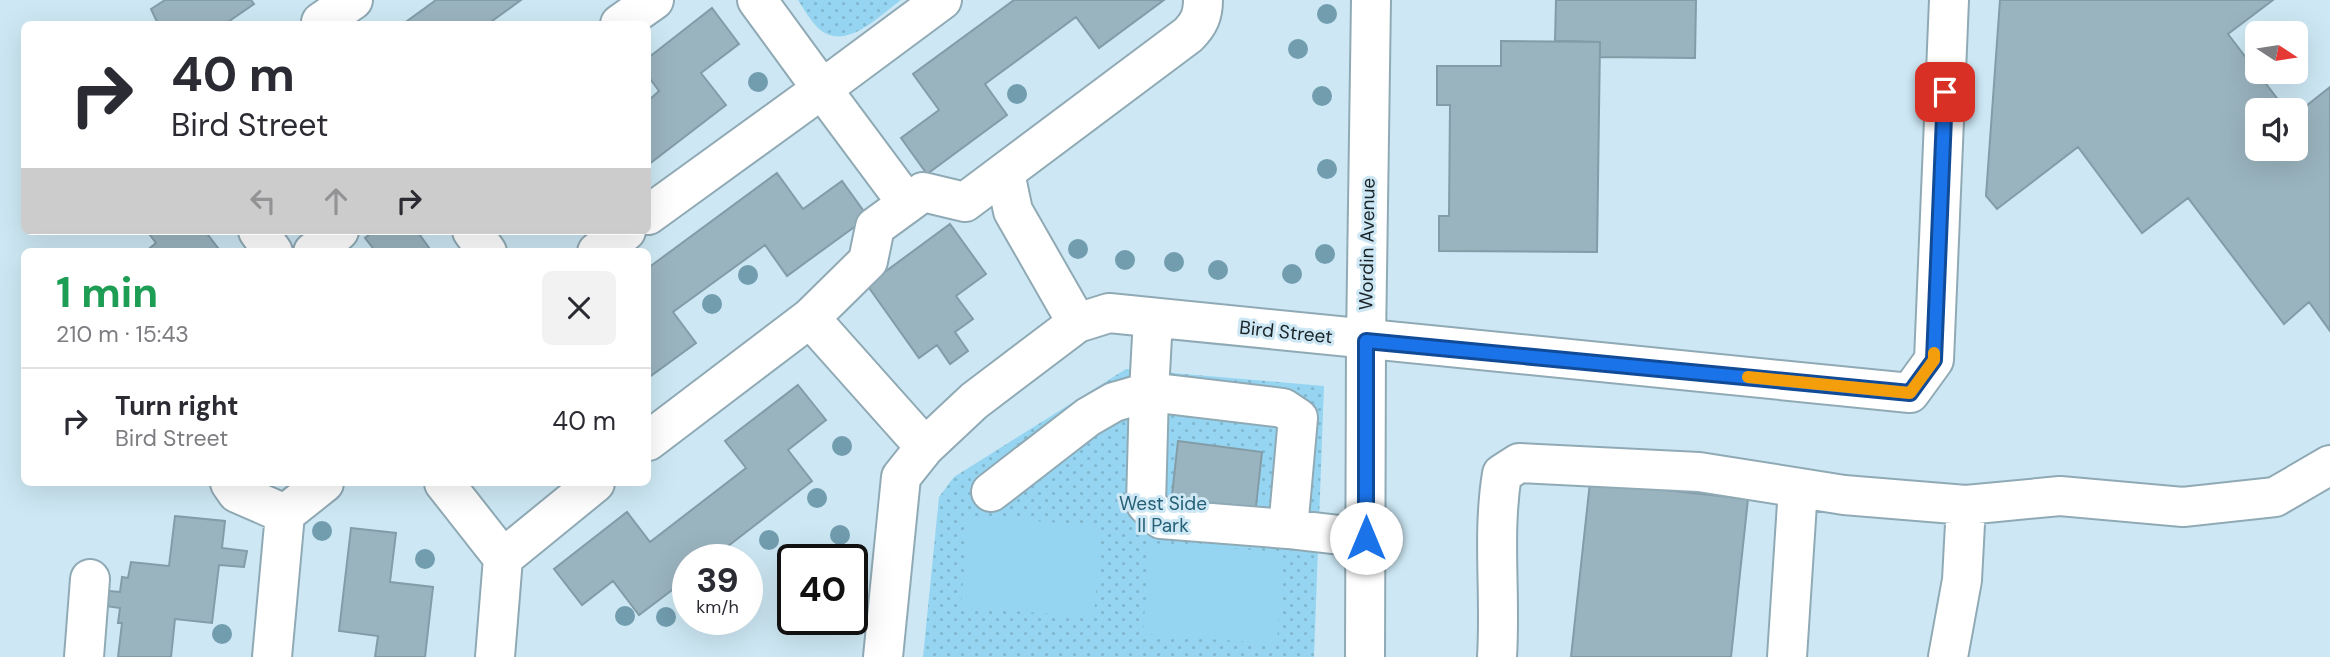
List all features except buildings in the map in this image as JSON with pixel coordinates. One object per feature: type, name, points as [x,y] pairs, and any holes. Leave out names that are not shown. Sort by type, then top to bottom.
[{"type":"street","points":[[317,15],[353,0]]},
{"type":"street","points":[[624,21],[654,0]]},
{"type":"street","points":[[757,0],[906,202]]},
{"type":"street","points":[[651,213],[942,0]]},
{"type":"street","points":[[651,439],[810,318],[868,261],[875,227],[906,202],[923,192],[965,202],[1188,35],[1198,25],[1203,13],[1203,0]]},
{"type":"street","name":"Wordin Avenue","points":[[1365,657],[1371,0]]},
{"type":"street","name":"Bird Street","points":[[883,657],[901,477],[925,447],[974,401],[1077,323],[1110,313],[1366,341],[1910,393],[1934,360],[1949,0]]},
{"type":"street","points":[[1005,173],[1013,211],[1077,323]]},
{"type":"street","points":[[318,248],[334,235]]},
{"type":"street","points":[[603,248],[620,235]]},
{"type":"street","points":[[810,318],[925,447]]},
{"type":"street","points":[[1153,318],[1146,504],[1161,519],[1366,538]]},
{"type":"street","points":[[991,492],[1087,416],[1114,402],[1149,392],[1283,408],[1298,418],[1288,529]]},
{"type":"street","points":[[1497,657],[1497,504],[1502,474],[1519,463],[1699,472],[1844,495],[1966,505],[2060,496],[2183,507],[2275,496],[2330,465]]},
{"type":"street","points":[[232,486],[237,493],[285,514]]},
{"type":"street","points":[[272,657],[285,514],[320,486]]},
{"type":"street","points":[[446,486],[503,558],[495,657]]},
{"type":"street","points":[[503,558],[591,486]]},
{"type":"street","points":[[1787,657],[1798,488]]},
{"type":"street","points":[[1948,657],[1962,580],[1966,505]]},
{"type":"street","points":[[84,657],[90,579]]},
{"type":"green space","points":[[798,0],[901,0],[861,29],[839,36],[828,35],[818,28]]},
{"type":"green space","name":"West Side II Park","points":[[1126,369],[1324,386],[1314,657],[923,657],[939,497],[954,477]]},
{"type":"green space","points":[[968,516],[1101,526],[1094,617],[961,607]]},
{"type":"green space","points":[[1150,543],[1283,552],[1277,644],[1143,634]]},
{"type":"slow traffic","points":[[1748,377],[1910,393],[1934,360],[1934,353]]},
{"type":"route","points":[[1366,538],[1366,341],[1910,393],[1934,360],[1945,92]]}]
